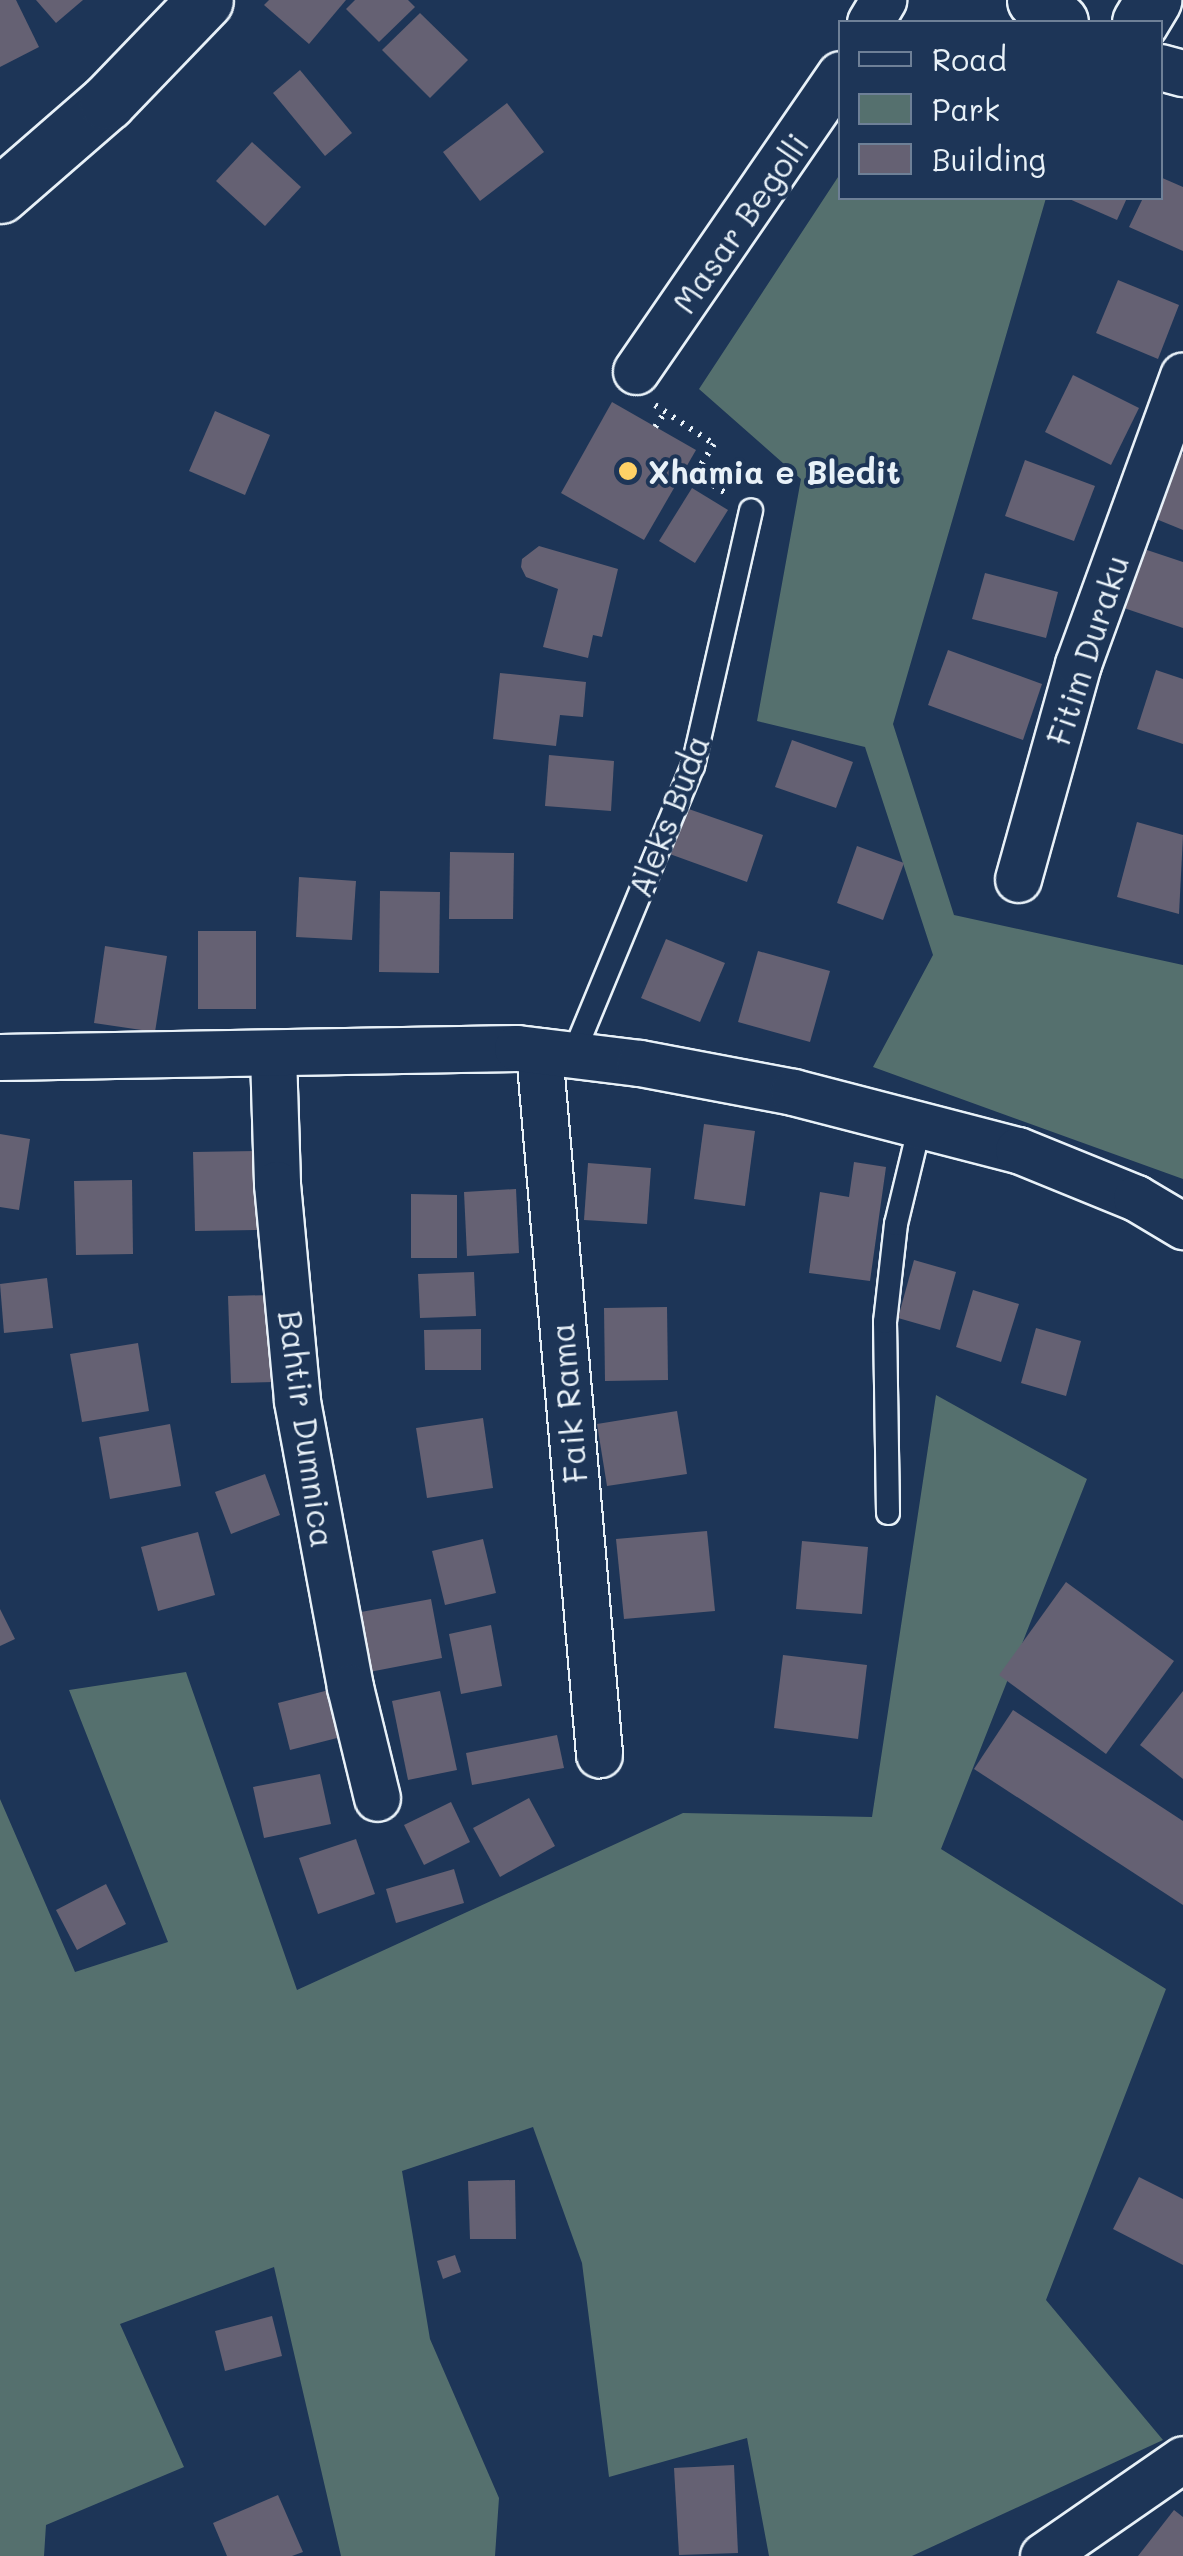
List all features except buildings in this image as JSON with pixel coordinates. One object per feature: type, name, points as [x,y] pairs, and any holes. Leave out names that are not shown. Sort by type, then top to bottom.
[{"type":"street","points":[[0,195],[107,102],[204,0]]},
{"type":"street","points":[[1035,0],[1058,20]]},
{"type":"street","name":"Masar Begolli","points":[[636,370],[838,77]]},
{"type":"street","name":"Fitim Duraku","points":[[1018,879],[1078,664],[1173,428],[1183,376]]},
{"type":"street","points":[[0,1057],[556,1053],[793,1092],[1018,1150],[1136,1198],[1183,1226]]},
{"type":"street","name":"Faik Rama","points":[[556,1053],[600,1754]]},
{"type":"street","name":"Bahtir Dumnica","points":[[273,1055],[277,1184],[296,1400],[350,1687],[377,1798]]},
{"type":"street","points":[[1043,2556],[1183,2459]]},
{"type":"lane","name":"Aleks Buda","points":[[556,1053],[692,766],[752,510]]},
{"type":"lane","points":[[888,1513],[885,1322],[896,1224],[920,1125]]},
{"type":"path","points":[[636,370],[626,386],[714,444],[695,474],[752,510]]},
{"type":"path","points":[[655,426],[665,412]]},
{"type":"green space","points":[[838,177],[838,200],[1045,200],[893,724],[954,915],[1183,965],[1183,1179],[873,1067],[933,955],[865,747],[757,721],[801,479],[699,389]]},
{"type":"green space","points":[[936,1395],[1087,1479],[941,1849],[1166,1989],[1046,2300],[1163,2440],[912,2556],[769,2556],[747,2438],[609,2477],[582,2263],[533,2127],[402,2171],[430,2339],[499,2498],[495,2556],[341,2556],[274,2267],[120,2324],[184,2467],[46,2525],[44,2556],[0,2556],[0,1799],[75,1972],[168,1942],[69,1690],[186,1672],[297,1990],[683,1813],[872,1817]]},
{"type":"place","name":"Xhamia e Bledit","points":[[628,471]]}]
